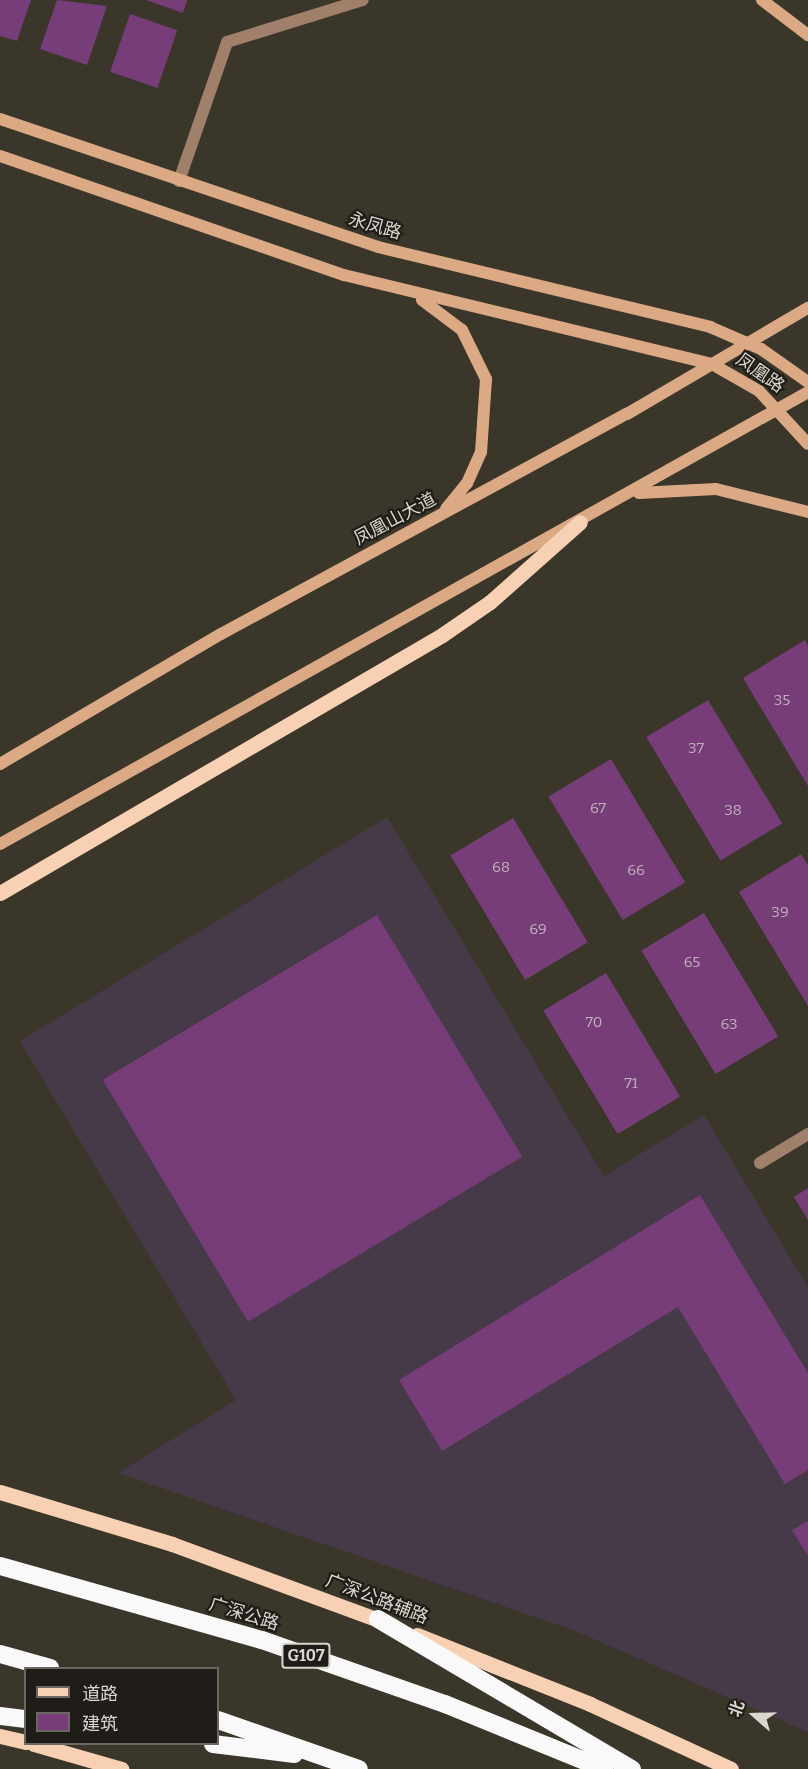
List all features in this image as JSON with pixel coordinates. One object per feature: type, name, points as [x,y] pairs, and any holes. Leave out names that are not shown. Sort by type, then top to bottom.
[{"type":"highway","name":"广深公路","points":[[0,1566],[262,1640],[445,1704],[604,1769]]},
{"type":"highway","points":[[378,1619],[632,1769]]},
{"type":"highway","points":[[0,1654],[46,1667]]},
{"type":"highway","points":[[0,1716],[24,1719]]},
{"type":"highway","points":[[219,1720],[359,1769]]},
{"type":"highway","points":[[219,1744],[332,1759]]},
{"type":"main road","points":[[762,0],[808,35]]},
{"type":"main road","name":"永凤路","points":[[0,119],[378,247],[696,324],[747,342]]},
{"type":"main road","points":[[0,156],[405,292],[712,364]]},
{"type":"main road","points":[[405,292],[462,330],[486,379],[481,452],[467,483],[439,516]]},
{"type":"main road","name":"凤凰山大道","points":[[0,764],[221,634],[439,516],[808,308]]},
{"type":"main road","name":"凤凰路","points":[[747,342],[808,382]]},
{"type":"main road","name":"凤凰路","points":[[712,364],[779,408],[808,444]]},
{"type":"main road","points":[[0,844],[255,698],[629,495],[808,392]]},
{"type":"main road","points":[[629,495],[679,487],[716,489],[808,512]]},
{"type":"main road","points":[[0,893],[442,634],[490,602],[580,522]]},
{"type":"main road","name":"广深公路辅路","points":[[0,1492],[172,1544],[378,1619],[590,1704],[731,1769]]},
{"type":"main road","points":[[0,1736],[24,1742]]},
{"type":"main road","points":[[41,1745],[121,1769]]},
{"type":"street","points":[[179,181],[227,42],[363,0]]},
{"type":"street","points":[[760,1163],[808,1134]]},
{"type":"shaded area","points":[[387,817],[604,1176],[704,1115],[808,1287],[808,1732],[573,1630],[118,1473],[236,1400],[20,1041]]},
{"type":"building","points":[[0,0],[31,0],[17,41],[0,36]]},
{"type":"building","points":[[57,0],[107,6],[87,65],[40,49]]},
{"type":"building","points":[[146,0],[187,0],[183,13]]},
{"type":"building","points":[[130,14],[177,30],[157,88],[110,72]]},
{"type":"building","points":[[805,640],[808,646],[808,786],[743,678]]},
{"type":"building","points":[[708,700],[782,823],[720,861],[646,737]]},
{"type":"building","points":[[611,759],[685,882],[623,920],[548,797]]},
{"type":"building","points":[[513,818],[588,942],[525,980],[450,856]]},
{"type":"building","points":[[801,854],[808,865],[808,1006],[739,892]]},
{"type":"building","points":[[704,913],[778,1036],[716,1074],[641,951]]},
{"type":"building","points":[[377,915],[522,1157],[248,1322],[103,1080]]},
{"type":"building","points":[[606,973],[680,1096],[618,1134],[543,1011]]},
{"type":"building","points":[[808,1188],[808,1220],[794,1197]]},
{"type":"building","points":[[700,1195],[808,1373],[808,1470],[785,1484],[678,1307],[442,1451],[399,1380]]},
{"type":"building","points":[[808,1521],[808,1556],[792,1530]]}]
